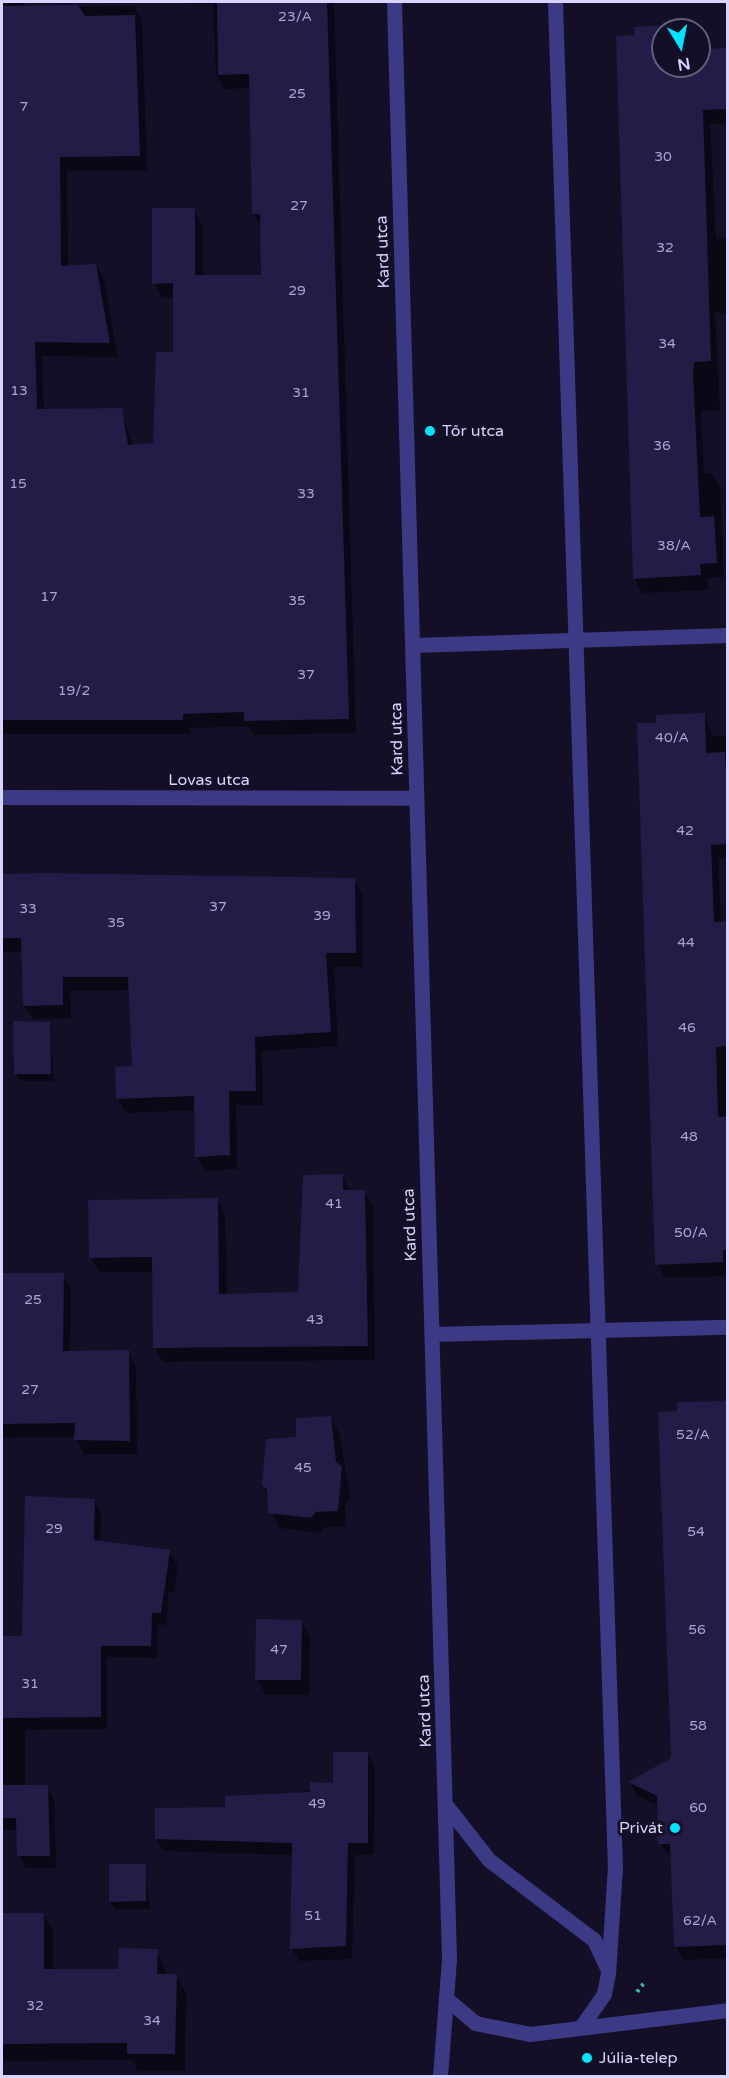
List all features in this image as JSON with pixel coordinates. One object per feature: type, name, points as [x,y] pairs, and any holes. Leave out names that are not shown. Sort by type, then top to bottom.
[{"type":"street","name":"Kard utca","points":[[394,2],[445,1804],[448,2000],[440,2076]]},
{"type":"street","points":[[555,2],[572,640],[615,1866],[609,1973],[604,1994],[583,2024]]},
{"type":"street","points":[[413,645],[728,635]]},
{"type":"street","name":"Lovas utca","points":[[2,797],[416,798]]},
{"type":"street","points":[[432,1334],[595,1332],[728,1327]]},
{"type":"street","points":[[445,1804],[489,1860],[594,1940],[609,1973]]},
{"type":"street","points":[[448,2000],[475,2023],[505,2033],[549,2034],[583,2024],[728,2010]]},
{"type":"building","points":[[327,2],[349,719],[244,721],[244,712],[183,714],[183,720],[2,720],[2,6],[78,5],[85,16],[135,15],[140,156],[60,157],[61,266],[96,264],[110,343],[35,342],[37,409],[122,408],[128,445],[153,443],[156,352],[173,352],[173,283],[152,284],[152,208],[195,208],[195,275],[261,275],[260,214],[252,214],[249,74],[218,75],[217,3]]},
{"type":"building","points":[[651,26],[651,78],[711,78],[711,49],[728,48],[728,109],[703,110],[711,361],[694,362],[693,374],[700,517],[714,516],[717,563],[700,564],[701,575],[633,579],[616,36],[635,35],[634,27]]},
{"type":"building","points":[[705,713],[706,753],[725,752],[728,815],[728,844],[711,845],[714,922],[728,922],[728,1046],[716,1047],[718,1117],[728,1116],[728,1250],[723,1250],[723,1262],[655,1265],[637,723],[656,723],[656,715]]},
{"type":"building","points":[[2,874],[355,878],[356,953],[326,953],[331,1032],[255,1037],[256,1091],[229,1091],[230,1155],[195,1157],[194,1096],[116,1099],[115,1067],[132,1066],[128,977],[63,977],[63,1005],[23,1006],[21,938],[2,938]]},
{"type":"building","points":[[13,1021],[50,1022],[51,1074],[14,1074]]},
{"type":"building","points":[[343,1174],[343,1190],[365,1190],[368,1346],[153,1348],[152,1257],[89,1258],[88,1200],[218,1198],[219,1294],[298,1292],[303,1175]]},
{"type":"building","points":[[2,1273],[64,1273],[63,1351],[129,1350],[130,1441],[74,1440],[75,1423],[2,1424]]},
{"type":"building","points":[[728,1401],[728,1945],[674,1947],[670,1844],[658,1844],[657,1796],[628,1782],[671,1758],[658,1412],[677,1411],[677,1402]]},
{"type":"building","points":[[331,1416],[336,1462],[342,1466],[338,1511],[316,1512],[311,1518],[268,1513],[267,1490],[262,1485],[266,1439],[296,1437],[296,1418]]},
{"type":"building","points":[[25,1496],[95,1499],[94,1540],[170,1550],[161,1613],[152,1613],[151,1646],[101,1646],[101,1717],[2,1718],[2,1636],[22,1636]]},
{"type":"building","points":[[256,1619],[302,1620],[301,1680],[255,1680]]},
{"type":"building","points":[[333,1752],[368,1752],[368,1843],[348,1843],[346,1946],[290,1949],[292,1843],[155,1839],[155,1808],[225,1807],[225,1796],[310,1792],[310,1782],[333,1783]]},
{"type":"building","points":[[2,1785],[48,1785],[50,1856],[17,1856],[16,1818],[2,1818]]},
{"type":"building","points":[[109,1864],[146,1864],[146,1901],[109,1902]]},
{"type":"building","points":[[2,1913],[44,1913],[44,1969],[118,1969],[119,1948],[158,1949],[157,1974],[177,1974],[175,2054],[127,2054],[127,2043],[2,2044]]},
{"type":"place","name":"Tőr utca","points":[[430,431]]},
{"type":"place","name":"Privát","points":[[675,1828]]},
{"type":"place","name":"Júlia-telep","points":[[587,2058]]}]
